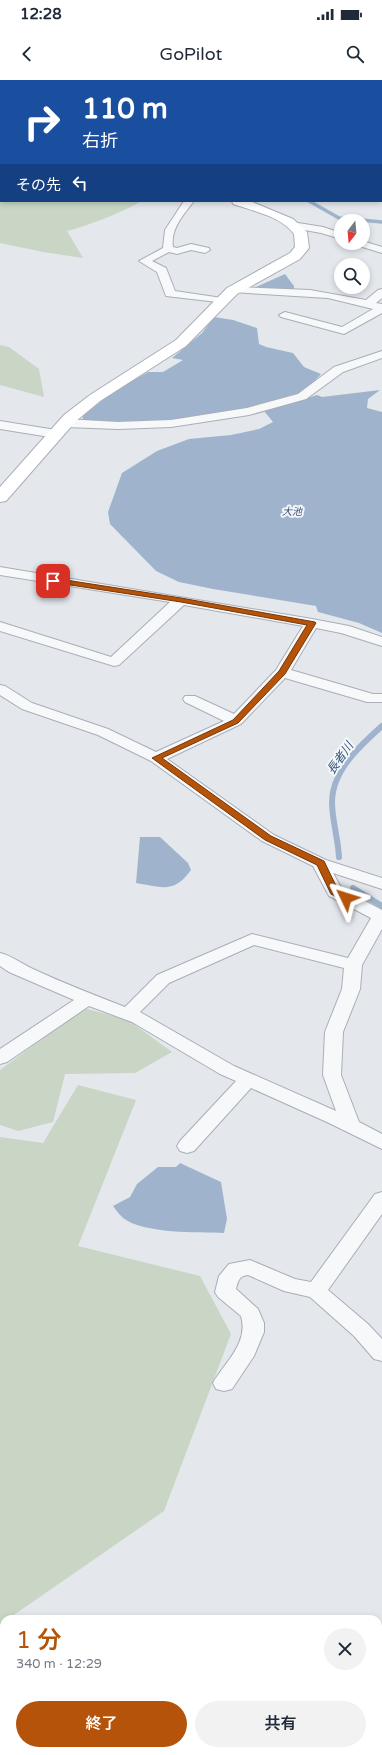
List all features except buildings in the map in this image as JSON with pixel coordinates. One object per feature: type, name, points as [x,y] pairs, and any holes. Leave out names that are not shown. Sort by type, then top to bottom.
[{"type":"street","points":[[168,249],[166,242],[176,219],[189,202]]},
{"type":"street","points":[[0,497],[61,429],[100,393],[181,342],[235,290],[295,256],[302,248],[300,233],[292,225],[272,214],[241,202]]},
{"type":"street","points":[[292,225],[323,230],[334,234]]},
{"type":"street","points":[[370,246],[382,250]]},
{"type":"street","points":[[205,250],[191,247],[177,251],[168,249],[144,262],[162,270],[170,294],[222,301]]},
{"type":"street","points":[[235,290],[310,294],[369,303],[382,308],[344,331],[285,315]]},
{"type":"street","points":[[369,303],[382,292]]},
{"type":"street","points":[[0,425],[61,429],[154,425],[210,419],[254,411],[307,395],[326,376],[345,367],[382,354]]},
{"type":"street","points":[[0,571],[312,623],[344,629],[382,642]]},
{"type":"street","points":[[0,626],[114,662],[181,600]]},
{"type":"street","points":[[156,758],[236,722],[282,672],[312,623]]},
{"type":"street","points":[[282,672],[372,699],[382,698]]},
{"type":"street","points":[[0,689],[27,706],[103,732],[156,758],[268,838],[320,863],[382,884]]},
{"type":"street","points":[[190,699],[236,722]]},
{"type":"street","points":[[320,863],[334,892],[381,917],[353,965],[351,989],[334,1032],[332,1075],[351,1126]]},
{"type":"street","points":[[128,1014],[163,979],[252,939],[353,965]]},
{"type":"street","points":[[0,958],[15,968],[88,999],[138,1018],[227,1070],[351,1126],[382,1142]]},
{"type":"street","points":[[0,1058],[88,999]]},
{"type":"street","points":[[187,1146],[248,1080]]},
{"type":"street","points":[[316,1291],[382,1199]]},
{"type":"street","points":[[224,1383],[240,1363],[255,1332],[251,1314],[225,1292],[229,1276],[236,1269],[250,1267],[291,1286],[316,1291],[360,1330],[382,1353]]},
{"type":"green space","points":[[0,202],[140,202],[105,218],[67,231],[83,258],[43,252],[0,243]]},
{"type":"green space","points":[[0,345],[9,347],[39,369],[44,397],[0,385]]},
{"type":"green space","points":[[84,1008],[128,1020],[172,1052],[135,1073],[65,1074],[53,1122],[18,1131],[0,1125],[0,1070]]},
{"type":"green space","points":[[78,1085],[136,1100],[78,1246],[200,1276],[231,1334],[164,1511],[14,1615],[0,1615],[0,1137],[43,1143]]},
{"type":"water","points":[[285,274],[294,286],[294,290],[256,287]]},
{"type":"water","points":[[214,317],[233,320],[257,328],[259,344],[293,353],[304,367],[321,374],[302,394],[267,405],[220,414],[161,422],[82,423],[83,416],[114,391],[148,372],[163,372],[183,360],[172,358],[202,333]]},
{"type":"water","name":"大池","points":[[380,390],[368,399],[367,408],[382,412],[382,633],[359,623],[318,612],[316,606],[179,582],[156,571],[110,524],[108,512],[122,473],[157,451],[189,439],[231,435],[259,429],[273,422],[264,411],[317,395],[322,397]]},
{"type":"water","points":[[140,837],[160,837],[188,863],[191,870],[185,878],[173,886],[167,887],[136,883]]},
{"type":"water","points":[[180,1163],[221,1182],[227,1219],[224,1233],[157,1230],[144,1227],[123,1218],[113,1206],[130,1197],[137,1184],[158,1167],[176,1167]]},
{"type":"waterway","points":[[311,202],[339,218],[382,222]]},
{"type":"waterway","name":"長者川","points":[[339,857],[333,816],[333,790],[342,769],[349,759],[365,741],[382,726]]},
{"type":"waterway","name":"長者川","points":[[353,888],[382,906]]},
{"type":"route","points":[[53,581],[181,600],[312,623],[282,672],[236,722],[156,758],[268,838],[320,863],[334,892],[346,898]]}]
